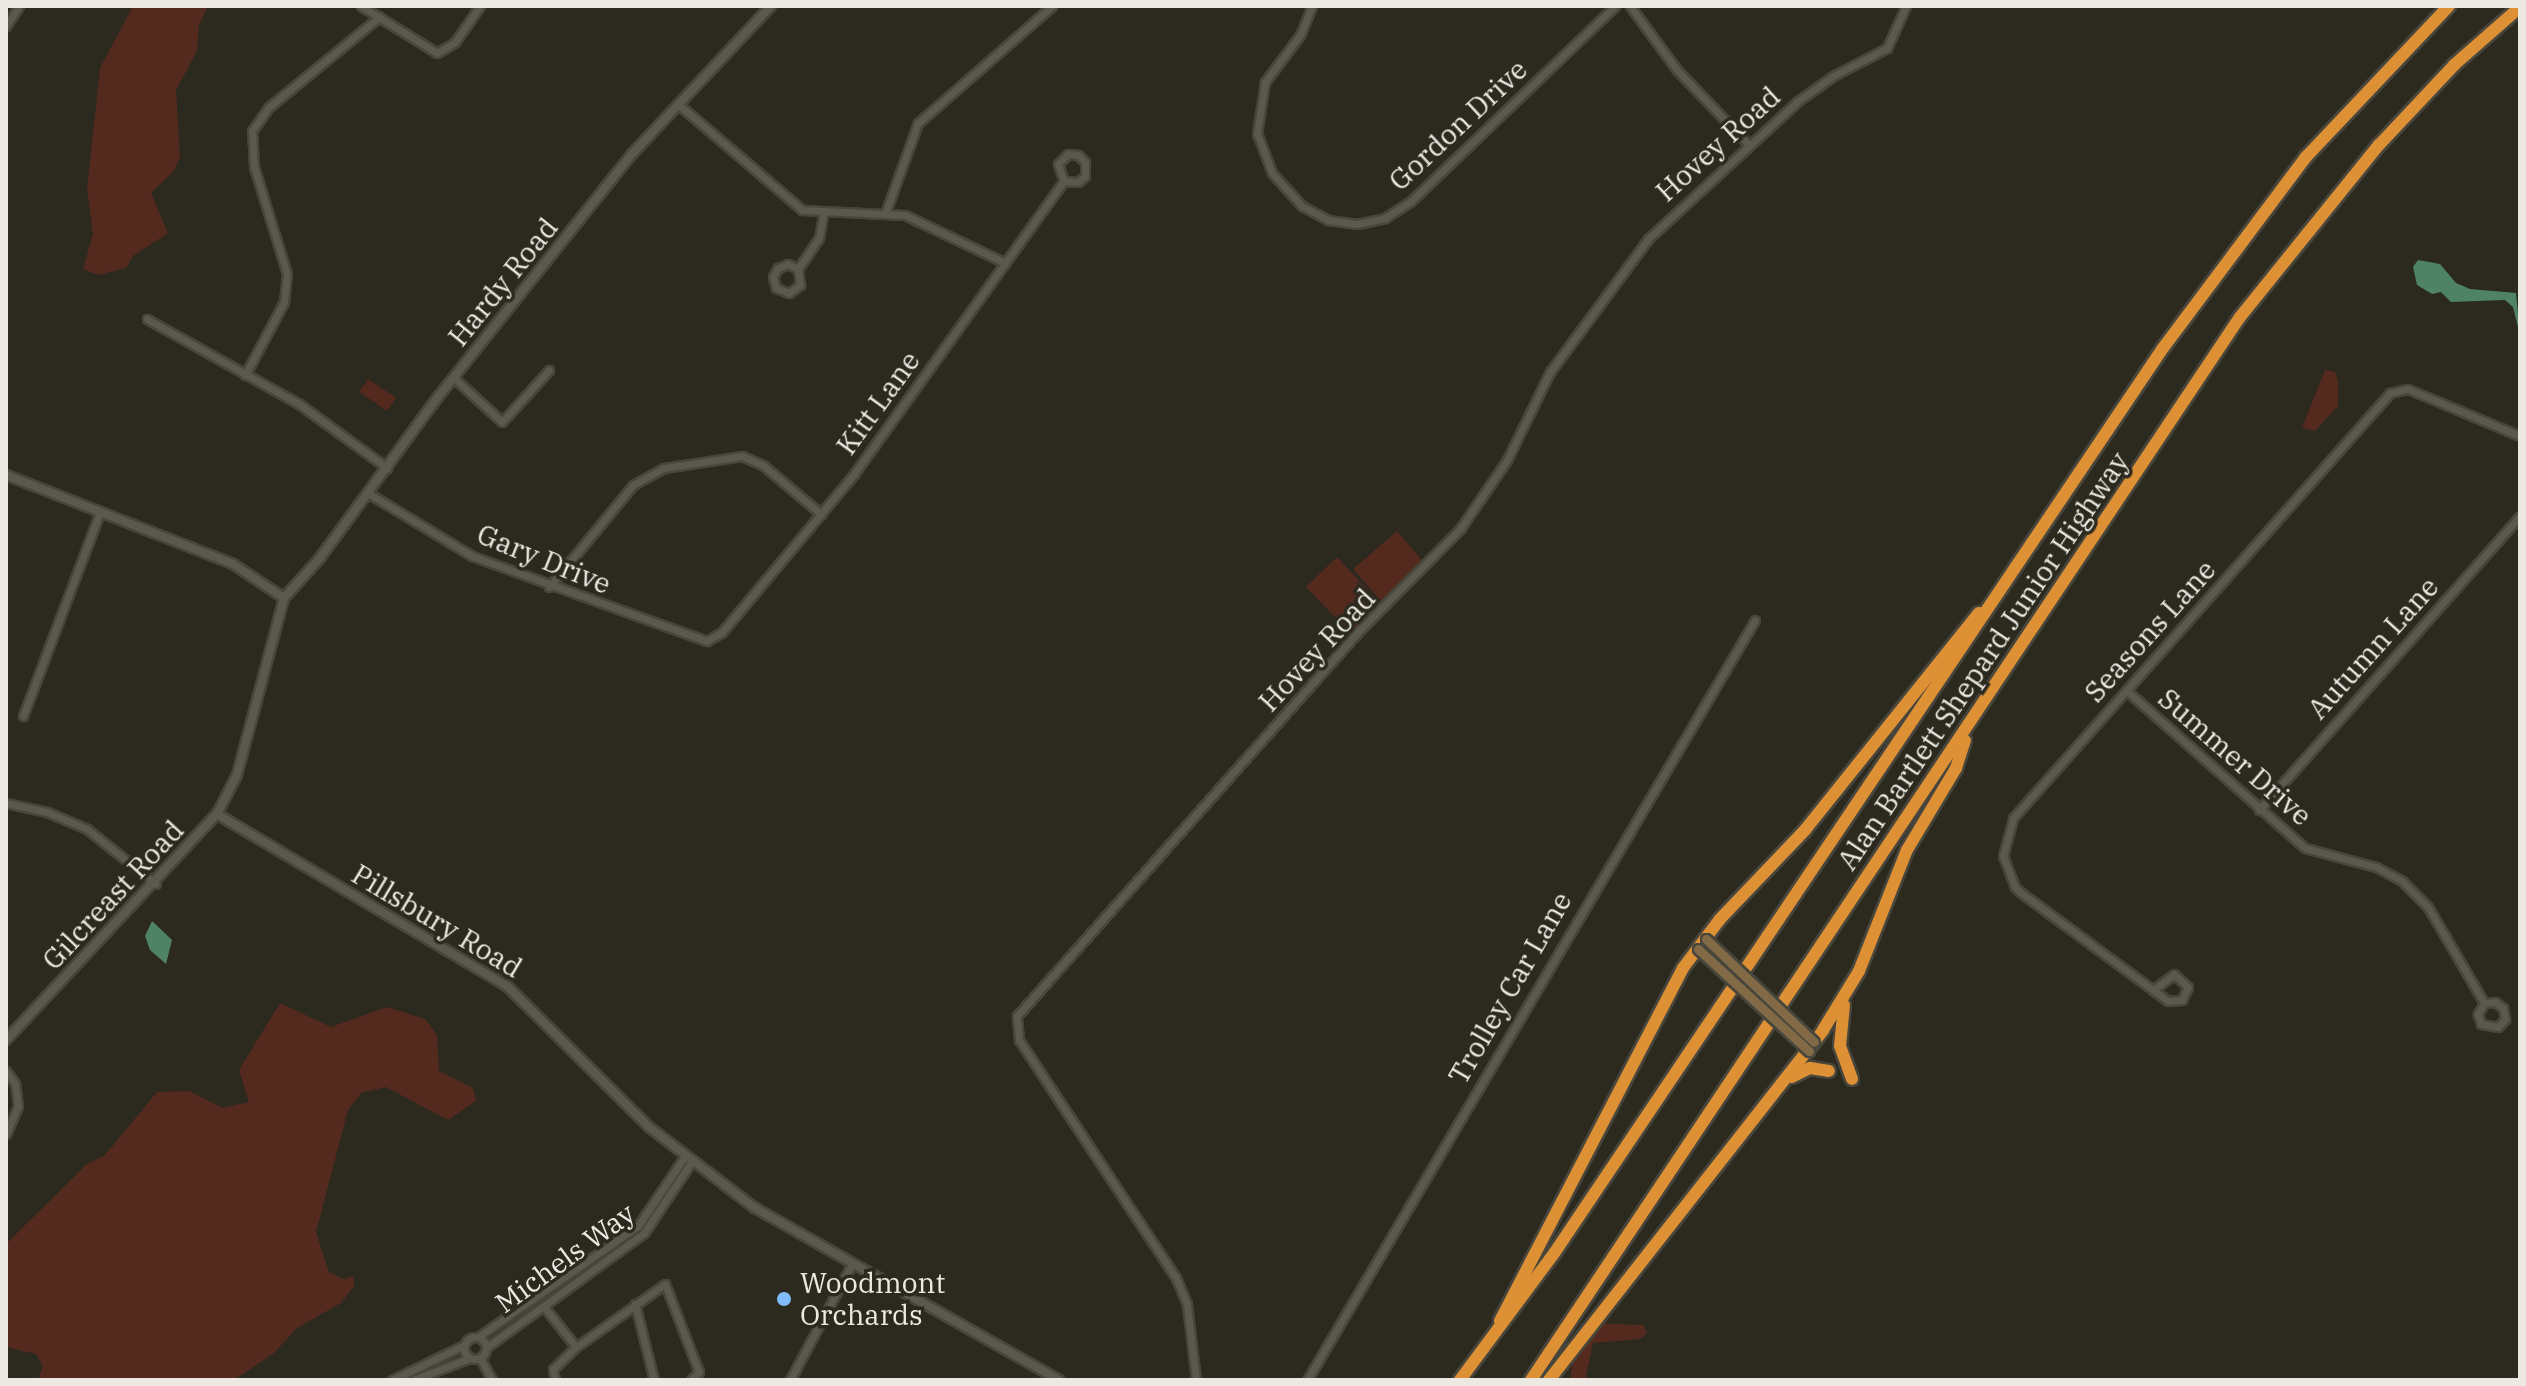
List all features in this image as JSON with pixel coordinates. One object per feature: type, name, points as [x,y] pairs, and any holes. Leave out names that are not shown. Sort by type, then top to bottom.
[{"type":"highway","name":"Alan Bartlett Shepard Junior Highway","points":[[1460,1380],[1493,1340],[2163,348],[2306,157],[2449,6]]},
{"type":"highway","name":"Alan Bartlett Shepard Junior Highway","points":[[1531,1380],[2240,317],[2379,145],[2454,65],[2520,7]]},
{"type":"highway","points":[[1493,1340],[1512,1290],[1552,1225],[1658,1010],[1702,944],[1805,830],[1962,629],[1988,606]]},
{"type":"highway","points":[[1852,1079],[1839,1030],[1851,985],[1907,850],[1956,768],[1970,725]]},
{"type":"highway","points":[[1549,1380],[1783,1084],[1851,985]]},
{"type":"highway","points":[[1783,1084],[1810,1068],[1829,1071]]},
{"type":"main road","points":[[1702,944],[1811,1046]]},
{"type":"street","points":[[6,26],[19,6]]},
{"type":"street","points":[[361,6],[430,51],[445,52],[480,6]]},
{"type":"street","name":"Hardy Road","points":[[284,598],[454,378],[678,104],[771,6]]},
{"type":"street","points":[[885,214],[918,123],[1052,6]]},
{"type":"street","name":"Gordon Drive","points":[[1312,6],[1300,35],[1265,82],[1257,133],[1272,173],[1302,206],[1328,220],[1357,224],[1385,218],[1410,202],[1615,6]]},
{"type":"street","points":[[1630,6],[1677,70],[1747,143]]},
{"type":"street","name":"Hovey Road","points":[[1196,1380],[1187,1304],[1176,1278],[1019,1040],[1017,1016],[1358,632],[1453,537],[1507,460],[1550,372],[1608,290],[1661,226],[1747,143],[1820,84],[1887,48],[1906,6]]},
{"type":"street","points":[[245,375],[284,302],[287,274],[254,167],[252,131],[269,107],[379,17]]},
{"type":"street","points":[[678,104],[795,206],[823,215],[885,214],[926,221],[1005,263]]},
{"type":"street","name":"Kitt Lane","points":[[1068,154],[1078,155],[1085,162],[1085,176],[1078,182],[1064,181],[1058,164],[1068,154]]},
{"type":"street","name":"Kitt Lane","points":[[713,638],[821,514],[1064,181]]},
{"type":"street","points":[[798,269],[819,238],[823,215]]},
{"type":"street","points":[[786,264],[798,269],[802,280],[797,290],[778,290],[773,280],[776,270],[786,264]]},
{"type":"street","points":[[147,319],[299,404],[387,468]]},
{"type":"street","points":[[454,378],[502,422],[549,370]]},
{"type":"street","name":"Seasons Lane","points":[[2153,990],[2174,974],[2188,987],[2185,998],[2174,1002],[2153,990],[2020,892],[2003,856],[2013,818],[2390,393],[2408,389],[2520,436]]},
{"type":"street","points":[[549,587],[633,485],[664,468],[742,456],[764,466],[821,514]]},
{"type":"street","points":[[6,475],[99,515],[233,564],[284,598],[237,775],[217,814]]},
{"type":"street","name":"Gary Drive","points":[[368,493],[445,543],[549,587],[695,640],[713,638]]},
{"type":"street","points":[[23,716],[99,515]]},
{"type":"street","name":"Autumn Lane","points":[[2259,810],[2520,516]]},
{"type":"street","name":"Trolley Car Lane","points":[[1307,1380],[1755,620]]},
{"type":"street","name":"Summer Drive","points":[[2127,691],[2305,848],[2376,867],[2402,881],[2428,907],[2484,1003]]},
{"type":"street","points":[[6,803],[87,829],[156,884]]},
{"type":"street","name":"Gilcreast Road","points":[[6,1040],[156,884],[217,814]]},
{"type":"street","name":"Pillsbury Road","points":[[217,814],[507,986],[649,1127],[755,1208],[1059,1380]]},
{"type":"street","points":[[6,1071],[15,1084],[18,1106],[6,1134]]},
{"type":"street","name":"Michels Way","points":[[464,1345],[638,1226],[689,1159]]},
{"type":"street","name":"Michels Way","points":[[487,1347],[644,1233],[689,1159]]},
{"type":"street","points":[[790,1380],[852,1264]]},
{"type":"street","points":[[555,1380],[553,1369],[576,1347],[665,1284],[699,1372],[691,1380]]},
{"type":"street","points":[[635,1304],[654,1380]]},
{"type":"street","points":[[545,1308],[576,1347]]},
{"type":"street","points":[[478,1337],[487,1347],[480,1358]]},
{"type":"street","points":[[392,1380],[464,1345],[470,1358]]},
{"type":"street","points":[[413,1380],[470,1358],[480,1358]]},
{"type":"street","points":[[480,1358],[492,1380]]},
{"type":"shaded area","points":[[133,6],[208,6],[199,25],[197,51],[176,90],[180,157],[174,171],[151,193],[168,233],[133,256],[126,268],[98,275],[83,269],[93,234],[87,189],[100,68]]},
{"type":"shaded area","points":[[2418,260],[2440,264],[2456,283],[2470,289],[2516,293],[2520,335],[2513,307],[2505,300],[2451,302],[2441,292],[2432,294],[2417,285],[2413,267]]},
{"type":"shaded area","points":[[2325,370],[2335,372],[2338,380],[2338,406],[2315,431],[2302,428]]},
{"type":"shaded area","points":[[368,379],[396,398],[387,411],[359,392]]},
{"type":"shaded area","points":[[1397,531],[1426,565],[1382,602],[1353,569]]},
{"type":"shaded area","points":[[1337,557],[1380,603],[1350,633],[1306,587]]},
{"type":"shaded area","points":[[152,921],[172,940],[166,964],[150,950],[145,936]]},
{"type":"shaded area","points":[[280,1003],[331,1027],[387,1007],[425,1019],[437,1035],[439,1071],[473,1088],[476,1101],[448,1120],[386,1087],[361,1093],[348,1110],[316,1232],[329,1272],[343,1279],[354,1276],[354,1286],[341,1303],[297,1328],[274,1353],[234,1380],[38,1380],[43,1366],[36,1354],[6,1347],[6,1244],[86,1165],[105,1155],[157,1092],[189,1091],[222,1108],[249,1102],[239,1070]]},
{"type":"shaded area","points":[[1588,1323],[1643,1325],[1647,1333],[1641,1339],[1593,1343],[1585,1380],[1570,1380],[1578,1328]]},
{"type":"place","name":"Woodmont Orchards","points":[[784,1299]]}]
